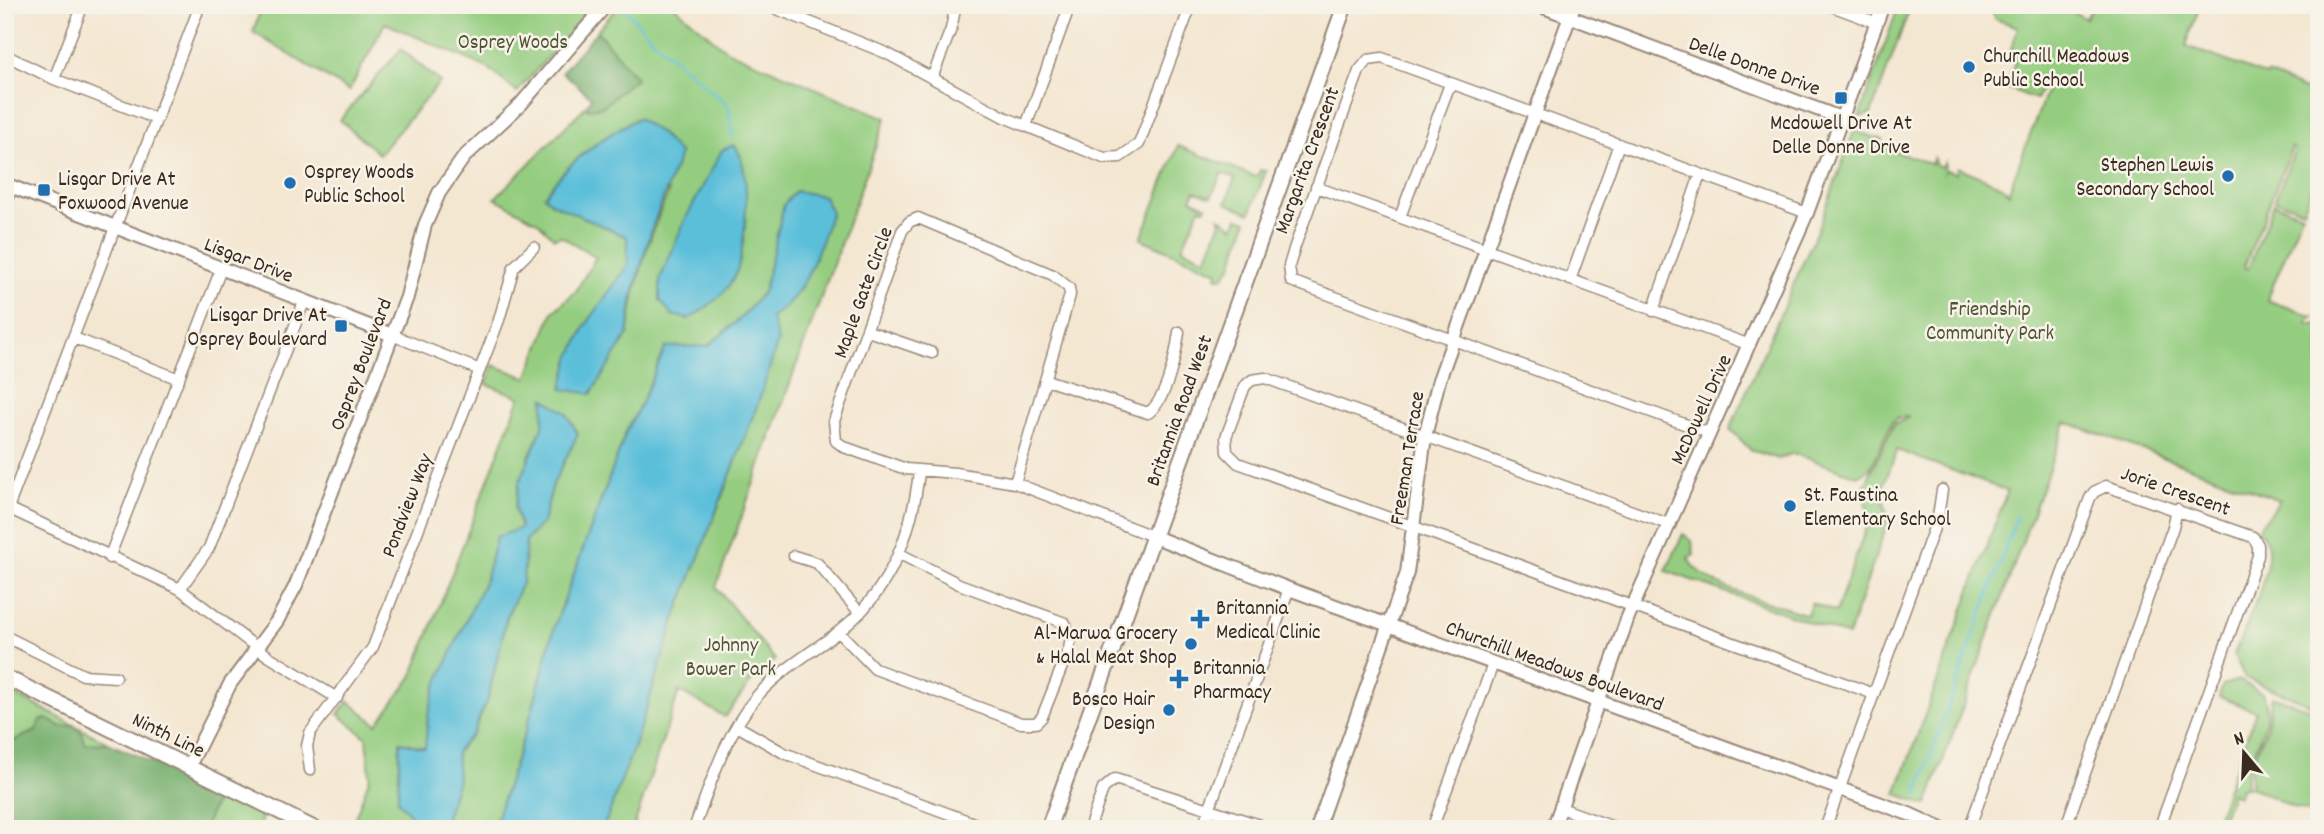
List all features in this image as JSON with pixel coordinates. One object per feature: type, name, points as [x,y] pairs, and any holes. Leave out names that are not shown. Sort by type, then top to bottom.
[{"type":"main road","name":"Britannia Road West","points":[[1048,829],[1345,5]]},
{"type":"main road","name":"Ninth Line","points":[[5,677],[315,829]]},
{"type":"street","points":[[54,79],[83,5]]},
{"type":"street","points":[[200,5],[7,512],[180,589],[257,647],[337,698]]},
{"type":"street","name":"Osprey Boulevard","points":[[189,766],[230,684],[283,611],[296,585],[393,335],[412,281],[429,215],[451,174],[471,150],[521,104],[606,5]]},
{"type":"street","points":[[767,5],[886,53],[1026,125],[1104,158],[1120,157],[1134,150],[1139,144],[1191,5]]},
{"type":"street","points":[[933,78],[951,29],[956,5]]},
{"type":"street","points":[[1026,125],[1070,5]]},
{"type":"street","name":"Delle Donne Drive","points":[[1538,5],[1572,11],[1841,118]]},
{"type":"street","points":[[1829,5],[1877,23]]},
{"type":"street","name":"McDowell Drive","points":[[1553,829],[1633,606],[1807,213],[1883,5]]},
{"type":"street","name":"Freeman Terrace","points":[[1317,829],[1407,573],[1431,406],[1572,11]]},
{"type":"street","points":[[5,55],[54,79],[156,119]]},
{"type":"street","name":"Margarita Crescent","points":[[1452,342],[1291,281],[1289,266],[1359,71],[1368,60],[1382,58],[1535,114]]},
{"type":"street","points":[[1400,218],[1450,83]]},
{"type":"street","points":[[1535,114],[1807,213]]},
{"type":"street","points":[[1570,279],[1619,144]]},
{"type":"street","points":[[1653,311],[1700,175]]},
{"type":"street","points":[[5,204],[9,186]]},
{"type":"street","name":"Lisgar Drive","points":[[9,186],[480,370]]},
{"type":"street","points":[[1317,187],[1750,345]]},
{"type":"street","name":"Maple Gate Circle","points":[[1015,483],[1070,296],[1064,281],[925,218],[909,222],[902,231],[834,421],[836,440],[844,447],[919,472],[955,473],[1015,483],[1155,537]]},
{"type":"street","name":"Pondview Way","points":[[310,770],[307,746],[310,733],[373,647],[499,320],[514,267],[534,247]]},
{"type":"street","points":[[110,558],[221,269]]},
{"type":"street","points":[[180,589],[209,548],[304,302]]},
{"type":"street","points":[[868,331],[932,353]]},
{"type":"street","points":[[1046,380],[1140,412],[1148,412],[1156,407],[1175,358],[1179,332]]},
{"type":"street","points":[[74,338],[179,379]]},
{"type":"street","points":[[1452,342],[1709,433]]},
{"type":"street","points":[[1668,524],[1258,378],[1245,386],[1226,437],[1227,452],[1238,463],[1874,694]]},
{"type":"street","points":[[694,829],[720,755],[737,726],[773,680],[860,614],[884,584],[900,554],[915,501],[919,472]]},
{"type":"street","name":"Jorie Crescent","points":[[1969,829],[2090,498],[2094,492],[2106,486],[2253,537],[2258,545],[2258,556],[2159,829]]},
{"type":"street","points":[[1825,829],[1938,517],[1942,490]]},
{"type":"street","points":[[2065,829],[2173,527],[2177,509]]},
{"type":"street","name":"Churchill Meadows Boulevard","points":[[1155,537],[1289,589],[1942,829]]},
{"type":"street","points":[[839,632],[862,658],[887,675],[1021,723],[1036,723],[1042,717],[1069,649],[1071,638],[1065,623],[959,584],[900,554]]},
{"type":"street","points":[[794,556],[817,563],[860,614]]},
{"type":"street","points":[[1202,829],[1289,589]]},
{"type":"street","points":[[5,636],[83,675],[116,677]]},
{"type":"street","points":[[1432,829],[1493,663]]},
{"type":"street","points":[[737,726],[784,753],[990,829]]},
{"type":"street","points":[[1089,829],[1103,789],[1115,779],[1272,829]]},
{"type":"street","points":[[1561,808],[1619,829]]},
{"type":"green space","name":"Osprey Woods","points":[[262,5],[594,5],[517,92],[488,68],[385,23],[349,91],[253,32]]},
{"type":"green space","name":"Johnny Bower Park","points":[[619,5],[673,5],[726,50],[886,118],[716,587],[775,660],[753,679],[725,717],[679,691],[633,829],[603,829],[633,749],[677,613],[760,398],[771,317],[784,308],[803,284],[830,213],[784,204],[764,291],[742,317],[708,346],[661,358],[641,406],[627,430],[555,625],[531,714],[493,829],[351,829],[370,777],[367,738],[338,714],[348,701],[377,724],[412,677],[520,397],[486,384],[493,365],[527,378],[553,312],[576,291],[596,257],[561,236],[554,238],[538,222],[495,198],[585,107],[602,107],[635,78],[597,31]],"holes":[[[669,191],[643,262],[628,335],[612,290],[628,265],[627,236],[553,204],[544,196]],[[544,399],[578,434],[553,484],[543,522],[526,540],[523,581],[507,616],[488,698],[473,733],[456,752],[458,780],[444,823],[398,801],[400,742],[425,748],[464,627],[486,578],[496,538],[521,528],[515,508],[530,454],[543,426]]]},
{"type":"green space","points":[[1899,5],[1911,5],[1871,114],[1859,117]]},
{"type":"green space","name":"Friendship Community Park","points":[[1988,5],[2060,5],[2086,19],[2093,5],[2158,5],[2173,11],[2200,5],[2186,46],[2267,76],[2268,74],[2319,96],[2319,171],[2303,210],[2275,200],[2295,149],[2292,147],[2244,267],[2248,269],[2274,203],[2302,214],[2267,300],[2314,317],[2308,321],[2309,325],[2319,324],[2319,708],[2245,678],[2234,655],[2256,602],[2268,559],[2266,540],[2258,529],[2280,500],[2066,422],[1927,805],[1896,794],[2007,491],[1897,450],[1882,490],[1888,521],[1848,636],[1666,571],[1683,534],[1692,541],[1694,555],[1688,558],[1695,568],[1707,577],[1740,593],[1807,615],[1811,603],[1836,612],[1870,517],[1862,491],[1894,424],[1909,417],[1899,417],[1892,422],[1870,469],[1857,476],[1793,453],[1779,459],[1751,450],[1730,429],[1820,224],[1854,131],[1883,140],[1881,146],[1931,164],[1934,158],[1935,164],[1941,167],[1945,162],[1944,172],[1946,170],[1956,173],[1958,167],[2002,186],[2010,195],[2009,191],[2048,87],[2045,83],[2036,99],[2006,88],[2015,62],[2008,59],[2018,27],[1995,19]]},
{"type":"green space","points":[[597,31],[636,78],[602,107],[588,109],[585,107],[592,98],[562,72]]},
{"type":"green space","points":[[401,49],[440,82],[379,154],[340,120]]},
{"type":"green space","points":[[1178,146],[1253,176],[1258,175],[1260,170],[1266,171],[1250,213],[1226,203],[1235,178],[1222,173],[1211,197],[1195,191],[1191,199],[1206,206],[1204,209],[1200,208],[1182,248],[1206,259],[1221,222],[1219,217],[1234,227],[1238,218],[1247,221],[1232,265],[1223,277],[1217,277],[1218,272],[1141,239]]},
{"type":"green space","points":[[2239,680],[2263,694],[2266,718],[2250,764],[2247,787],[2242,787],[2238,796],[2232,793],[2219,829],[2213,829],[2256,711],[2219,697],[2223,685]]},
{"type":"green space","points":[[5,689],[108,743],[85,744],[45,719],[40,720],[36,731],[15,740],[5,752]]},
{"type":"green space","points":[[2272,696],[2319,712],[2319,814],[2293,807],[2251,787],[2251,764],[2267,728]]},
{"type":"green space","points":[[46,719],[62,727],[73,725],[82,733],[85,744],[108,743],[212,789],[217,799],[203,829],[66,829],[5,819],[5,752],[15,740],[36,731],[40,720]]},
{"type":"green space","points":[[212,789],[262,814],[260,829],[203,829],[217,799]]},
{"type":"green space","points":[[5,819],[66,829],[5,829]]},
{"type":"water","points":[[638,118],[660,133],[680,154],[653,225],[633,294],[628,335],[591,394],[562,389],[570,358],[586,325],[628,265],[627,237],[553,204],[544,196],[586,151]]},
{"type":"water","points":[[734,145],[744,170],[746,187],[745,225],[737,271],[723,293],[703,310],[688,319],[672,315],[660,300],[660,279],[684,222],[722,150]]},
{"type":"water","points":[[796,191],[824,196],[831,213],[816,257],[803,284],[784,308],[771,317],[778,341],[760,398],[677,613],[633,749],[603,829],[493,829],[531,714],[555,625],[627,430],[666,347],[708,346],[742,317],[764,291],[784,204]]},
{"type":"water","points":[[544,398],[566,413],[578,434],[553,484],[543,522],[526,540],[523,581],[507,616],[488,698],[473,733],[456,752],[458,780],[444,823],[417,822],[398,801],[400,742],[425,748],[428,715],[436,686],[486,578],[496,537],[521,528],[515,508],[519,483],[543,426]]},
{"type":"waterway","points":[[624,7],[656,43],[728,105],[733,137]]},
{"type":"waterway","points":[[1917,794],[2017,516]]},
{"type":"place","name":"Churchill Meadows Public School","points":[[1969,67]]},
{"type":"place","name":"Mcdowell Drive At Delle Donne Drive","points":[[1841,98]]},
{"type":"place","name":"Stephen Lewis Secondary School","points":[[2228,176]]},
{"type":"place","name":"Osprey Woods Public School","points":[[290,183]]},
{"type":"place","name":"Lisgar Drive At Foxwood Avenue","points":[[44,190]]},
{"type":"place","name":"Lisgar Drive At Osprey Boulevard","points":[[341,326]]},
{"type":"place","name":"St. Faustina Elementary School","points":[[1790,506]]},
{"type":"place","name":"Britannia Medical Clinic","points":[[1200,619]]},
{"type":"place","name":"Al-Marwa Grocery & Halal Meat Shop","points":[[1191,644]]},
{"type":"place","name":"Britannia Pharmacy","points":[[1179,679]]},
{"type":"place","name":"Bosco Hair Design","points":[[1169,710]]}]
